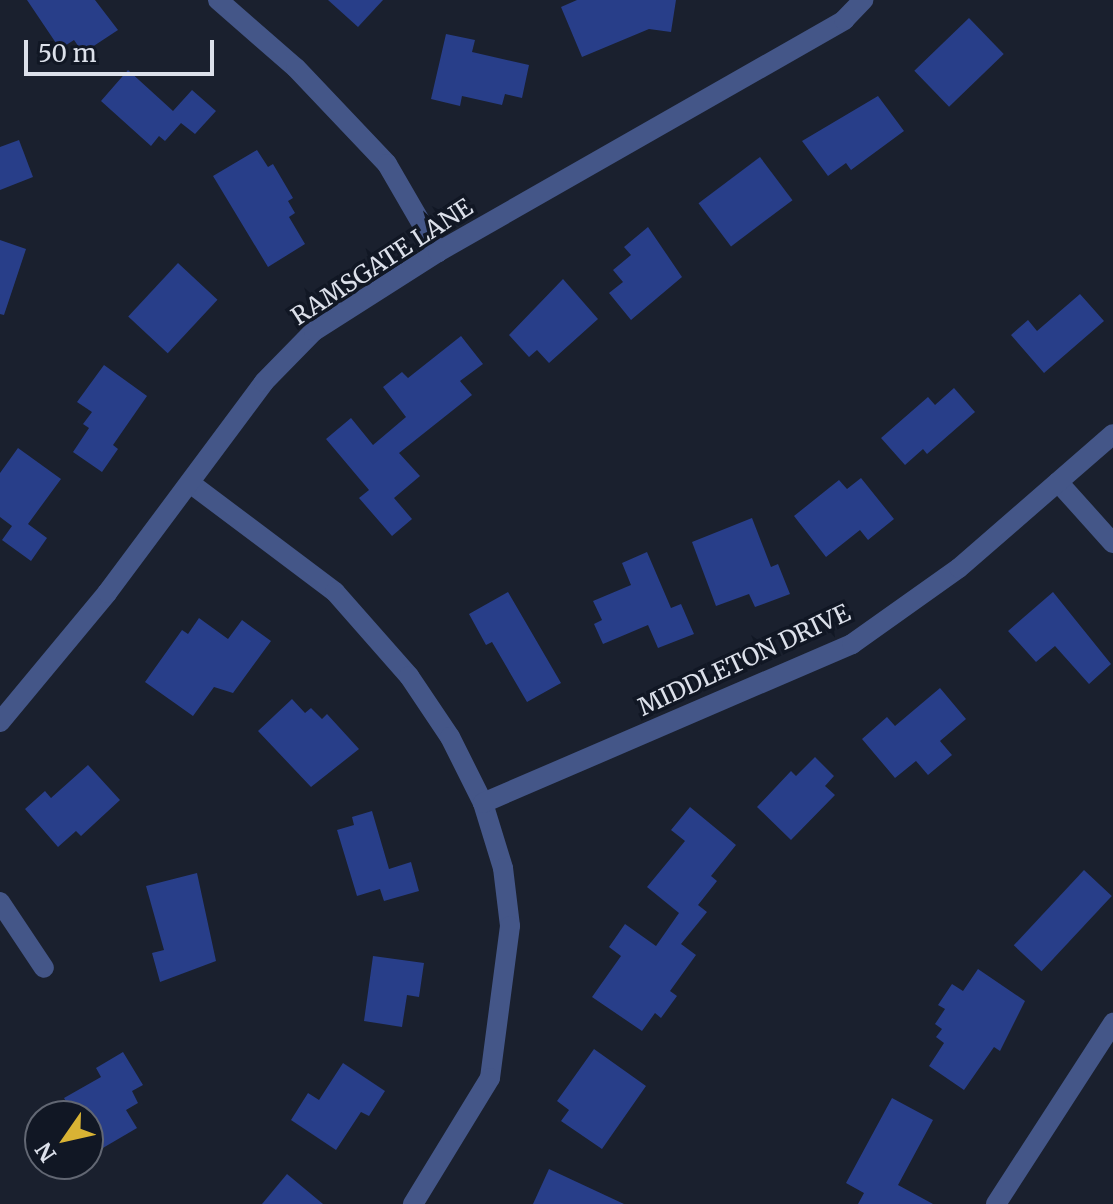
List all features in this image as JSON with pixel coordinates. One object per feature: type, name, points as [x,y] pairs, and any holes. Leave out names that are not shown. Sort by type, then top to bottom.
[{"type":"street","points":[[218,0],[296,68],[387,164],[438,252]]},
{"type":"street","name":"RAMSGATE LANE","points":[[0,722],[190,483],[264,382],[314,331],[438,252],[844,20],[863,0]]},
{"type":"street","name":"MIDDLETON DRIVE","points":[[483,803],[852,644],[959,568],[1113,434]]},
{"type":"street","points":[[1058,482],[1113,543]]},
{"type":"street","points":[[190,483],[335,592],[409,676],[450,737],[483,803],[503,868],[510,926],[490,1078],[413,1204]]},
{"type":"street","points":[[0,902],[44,968]]},
{"type":"street","points":[[996,1204],[1113,1023]]},
{"type":"building","points":[[27,0],[95,0],[118,30],[83,53],[74,40],[60,49]]},
{"type":"building","points":[[328,0],[383,0],[358,27]]},
{"type":"building","points":[[577,0],[676,0],[671,32],[649,29],[582,57],[561,7]]},
{"type":"building","points":[[969,18],[1004,54],[949,107],[914,71]]},
{"type":"building","points":[[446,34],[475,40],[472,52],[529,65],[522,98],[505,94],[502,105],[462,96],[460,106],[431,99]]},
{"type":"building","points":[[128,70],[173,111],[192,90],[216,111],[195,134],[181,123],[165,141],[159,136],[151,146],[101,101]]},
{"type":"building","points":[[878,96],[904,131],[851,170],[846,163],[828,176],[802,141]]},
{"type":"building","points":[[19,140],[33,177],[0,190],[0,147]]},
{"type":"building","points":[[257,150],[268,167],[273,164],[293,198],[288,201],[295,213],[289,217],[305,244],[268,267],[213,176]]},
{"type":"building","points":[[760,157],[792,200],[731,246],[699,203]]},
{"type":"building","points":[[648,227],[682,277],[631,320],[609,293],[623,282],[613,270],[631,255],[624,247]]},
{"type":"building","points":[[0,240],[26,249],[4,315],[0,314]]},
{"type":"building","points":[[178,263],[217,300],[168,353],[128,316]]},
{"type":"building","points":[[563,279],[598,319],[549,363],[537,350],[529,357],[509,335]]},
{"type":"building","points":[[1080,294],[1104,321],[1044,373],[1011,335],[1028,320],[1037,331]]},
{"type":"building","points":[[461,336],[483,364],[460,381],[472,395],[399,453],[420,476],[394,498],[412,519],[392,536],[359,498],[369,490],[326,439],[351,418],[373,445],[406,417],[383,387],[402,372],[408,378]]},
{"type":"building","points":[[104,365],[147,396],[113,445],[118,449],[102,472],[73,452],[89,428],[83,424],[92,412],[77,402]]},
{"type":"building","points":[[954,388],[975,412],[927,454],[923,449],[905,465],[881,438],[928,397],[935,405]]},
{"type":"building","points":[[18,448],[61,479],[28,524],[47,538],[31,561],[2,540],[12,526],[0,517],[0,473]]},
{"type":"building","points":[[861,478],[894,519],[868,540],[860,530],[826,557],[794,516],[839,480],[847,489]]},
{"type":"building","points":[[752,518],[771,567],[778,564],[790,594],[755,607],[749,594],[716,606],[692,542]]},
{"type":"building","points":[[647,552],[671,608],[681,604],[694,634],[658,648],[648,625],[603,644],[594,624],[602,620],[593,601],[631,585],[622,563]]},
{"type":"building","points":[[508,592],[561,683],[527,702],[492,642],[486,645],[469,614]]},
{"type":"building","points":[[1053,592],[1111,664],[1089,684],[1055,646],[1036,662],[1008,631]]},
{"type":"building","points":[[199,618],[228,639],[242,620],[271,641],[233,693],[214,687],[193,716],[145,682],[182,630],[188,634]]},
{"type":"building","points":[[940,688],[966,719],[940,741],[952,755],[928,775],[916,761],[895,778],[862,739],[887,717],[895,726]]},
{"type":"building","points":[[292,699],[305,713],[311,708],[322,719],[327,714],[359,749],[311,787],[258,731]]},
{"type":"building","points":[[815,757],[834,776],[825,786],[835,795],[791,840],[757,807],[791,771],[796,776]]},
{"type":"building","points":[[88,765],[120,800],[81,836],[76,831],[58,847],[25,809],[45,791],[51,798]]},
{"type":"building","points":[[690,807],[736,845],[711,876],[717,881],[698,905],[707,912],[681,944],[696,955],[670,991],[677,996],[661,1018],[655,1013],[642,1031],[592,997],[621,956],[609,947],[625,924],[656,946],[679,913],[647,887],[685,841],[671,830]]},
{"type":"building","points":[[372,811],[389,869],[411,862],[419,891],[384,901],[380,889],[357,896],[337,830],[354,825],[352,817]]},
{"type":"building","points":[[1084,870],[1112,896],[1042,971],[1014,945]]},
{"type":"building","points":[[197,873],[216,961],[160,982],[152,953],[164,950],[146,886]]},
{"type":"building","points":[[373,956],[424,963],[419,997],[407,995],[402,1027],[364,1021]]},
{"type":"building","points":[[978,969],[1025,1001],[1000,1051],[994,1047],[964,1090],[929,1066],[944,1043],[936,1037],[942,1029],[935,1024],[945,1009],[938,1005],[952,984],[963,991]]},
{"type":"building","points":[[594,1049],[646,1086],[602,1149],[561,1121],[569,1110],[557,1101]]},
{"type":"building","points":[[123,1052],[143,1085],[132,1091],[138,1103],[126,1110],[137,1128],[104,1147],[104,1100],[64,1098],[101,1077],[96,1068]]},
{"type":"building","points":[[343,1063],[385,1091],[369,1116],[361,1112],[336,1150],[291,1120],[308,1093],[319,1100]]},
{"type":"building","points":[[892,1098],[933,1120],[898,1185],[933,1204],[858,1204],[864,1193],[846,1183]]},
{"type":"building","points":[[549,1169],[624,1204],[533,1204]]},
{"type":"building","points":[[287,1174],[323,1204],[262,1204]]}]
